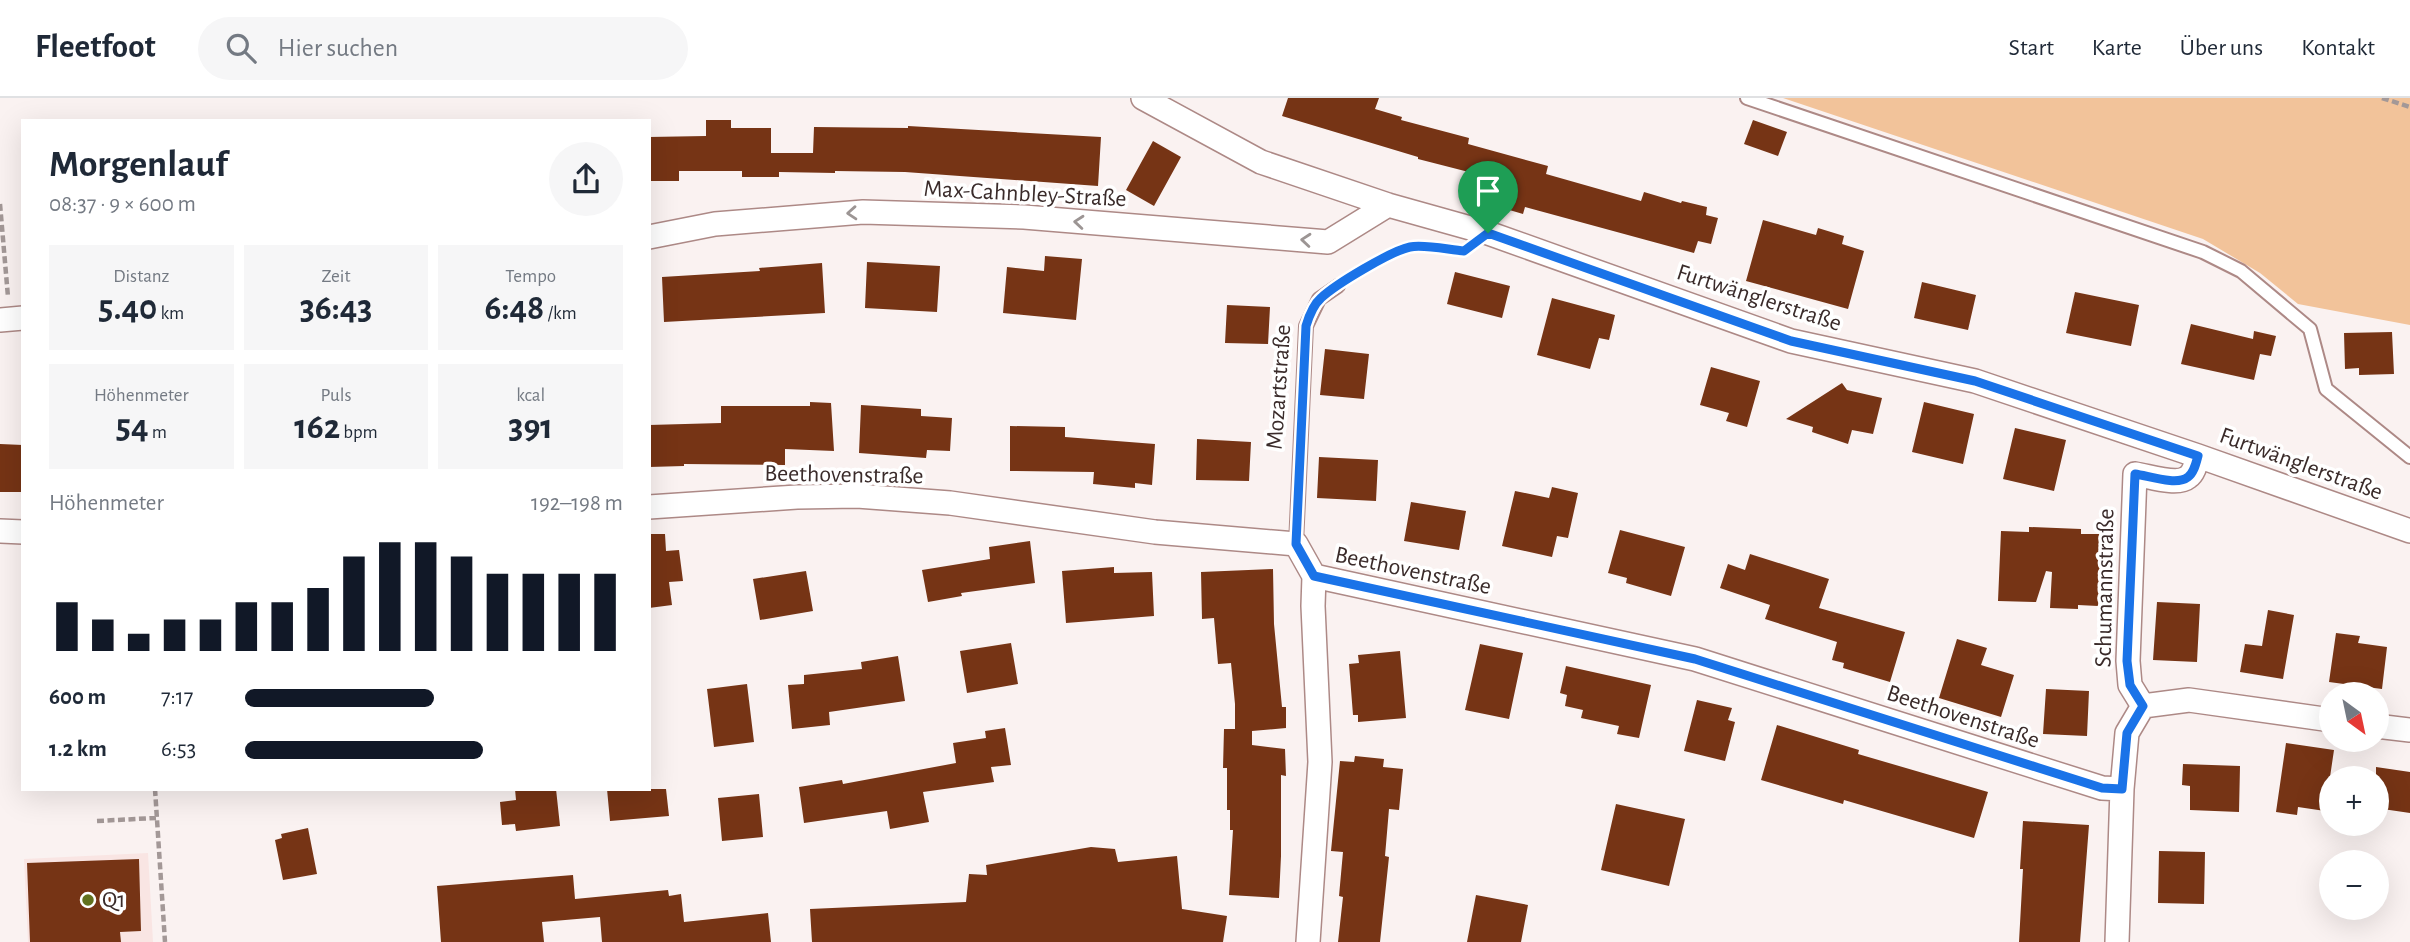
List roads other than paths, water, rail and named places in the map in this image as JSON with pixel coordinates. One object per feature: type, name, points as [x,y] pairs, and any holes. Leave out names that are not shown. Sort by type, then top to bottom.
[{"type":"street","name":"Furtwänglerstraße","points":[[1143,98],[1261,162],[1388,205],[1488,233],[1791,341],[1975,381],[2410,531]]},
{"type":"street","name":"Max-Cahnbley-Straße","points":[[651,237],[715,224],[863,212],[1024,217],[1328,242],[1388,205]]},
{"type":"street","name":"Schumannstraße","points":[[2143,706],[2130,685],[2127,661],[2135,474],[2176,481],[2186,480],[2191,475],[2198,456]]},
{"type":"street","name":"Beethovenstraße","points":[[651,507],[797,497],[857,496],[950,503],[1155,532],[1296,544],[1314,576],[1695,659],[2102,788],[2122,789]]},
{"type":"street","points":[[0,531],[21,532]]},
{"type":"street","points":[[1308,942],[1320,762],[1314,576]]},
{"type":"street","points":[[2117,942],[2122,789],[2127,733],[2143,706],[2189,700],[2319,718]]},
{"type":"street","points":[[2389,728],[2410,730]]},
{"type":"lane","name":"Furtwänglerstraße","points":[[1747,98],[2203,252],[2241,271],[2310,329],[2326,389],[2410,457]]},
{"type":"lane","name":"Mozartstraße","points":[[1296,544],[1306,326],[1320,299],[1338,286]]},
{"type":"place","name":"Q1","points":[[88,900]]}]
